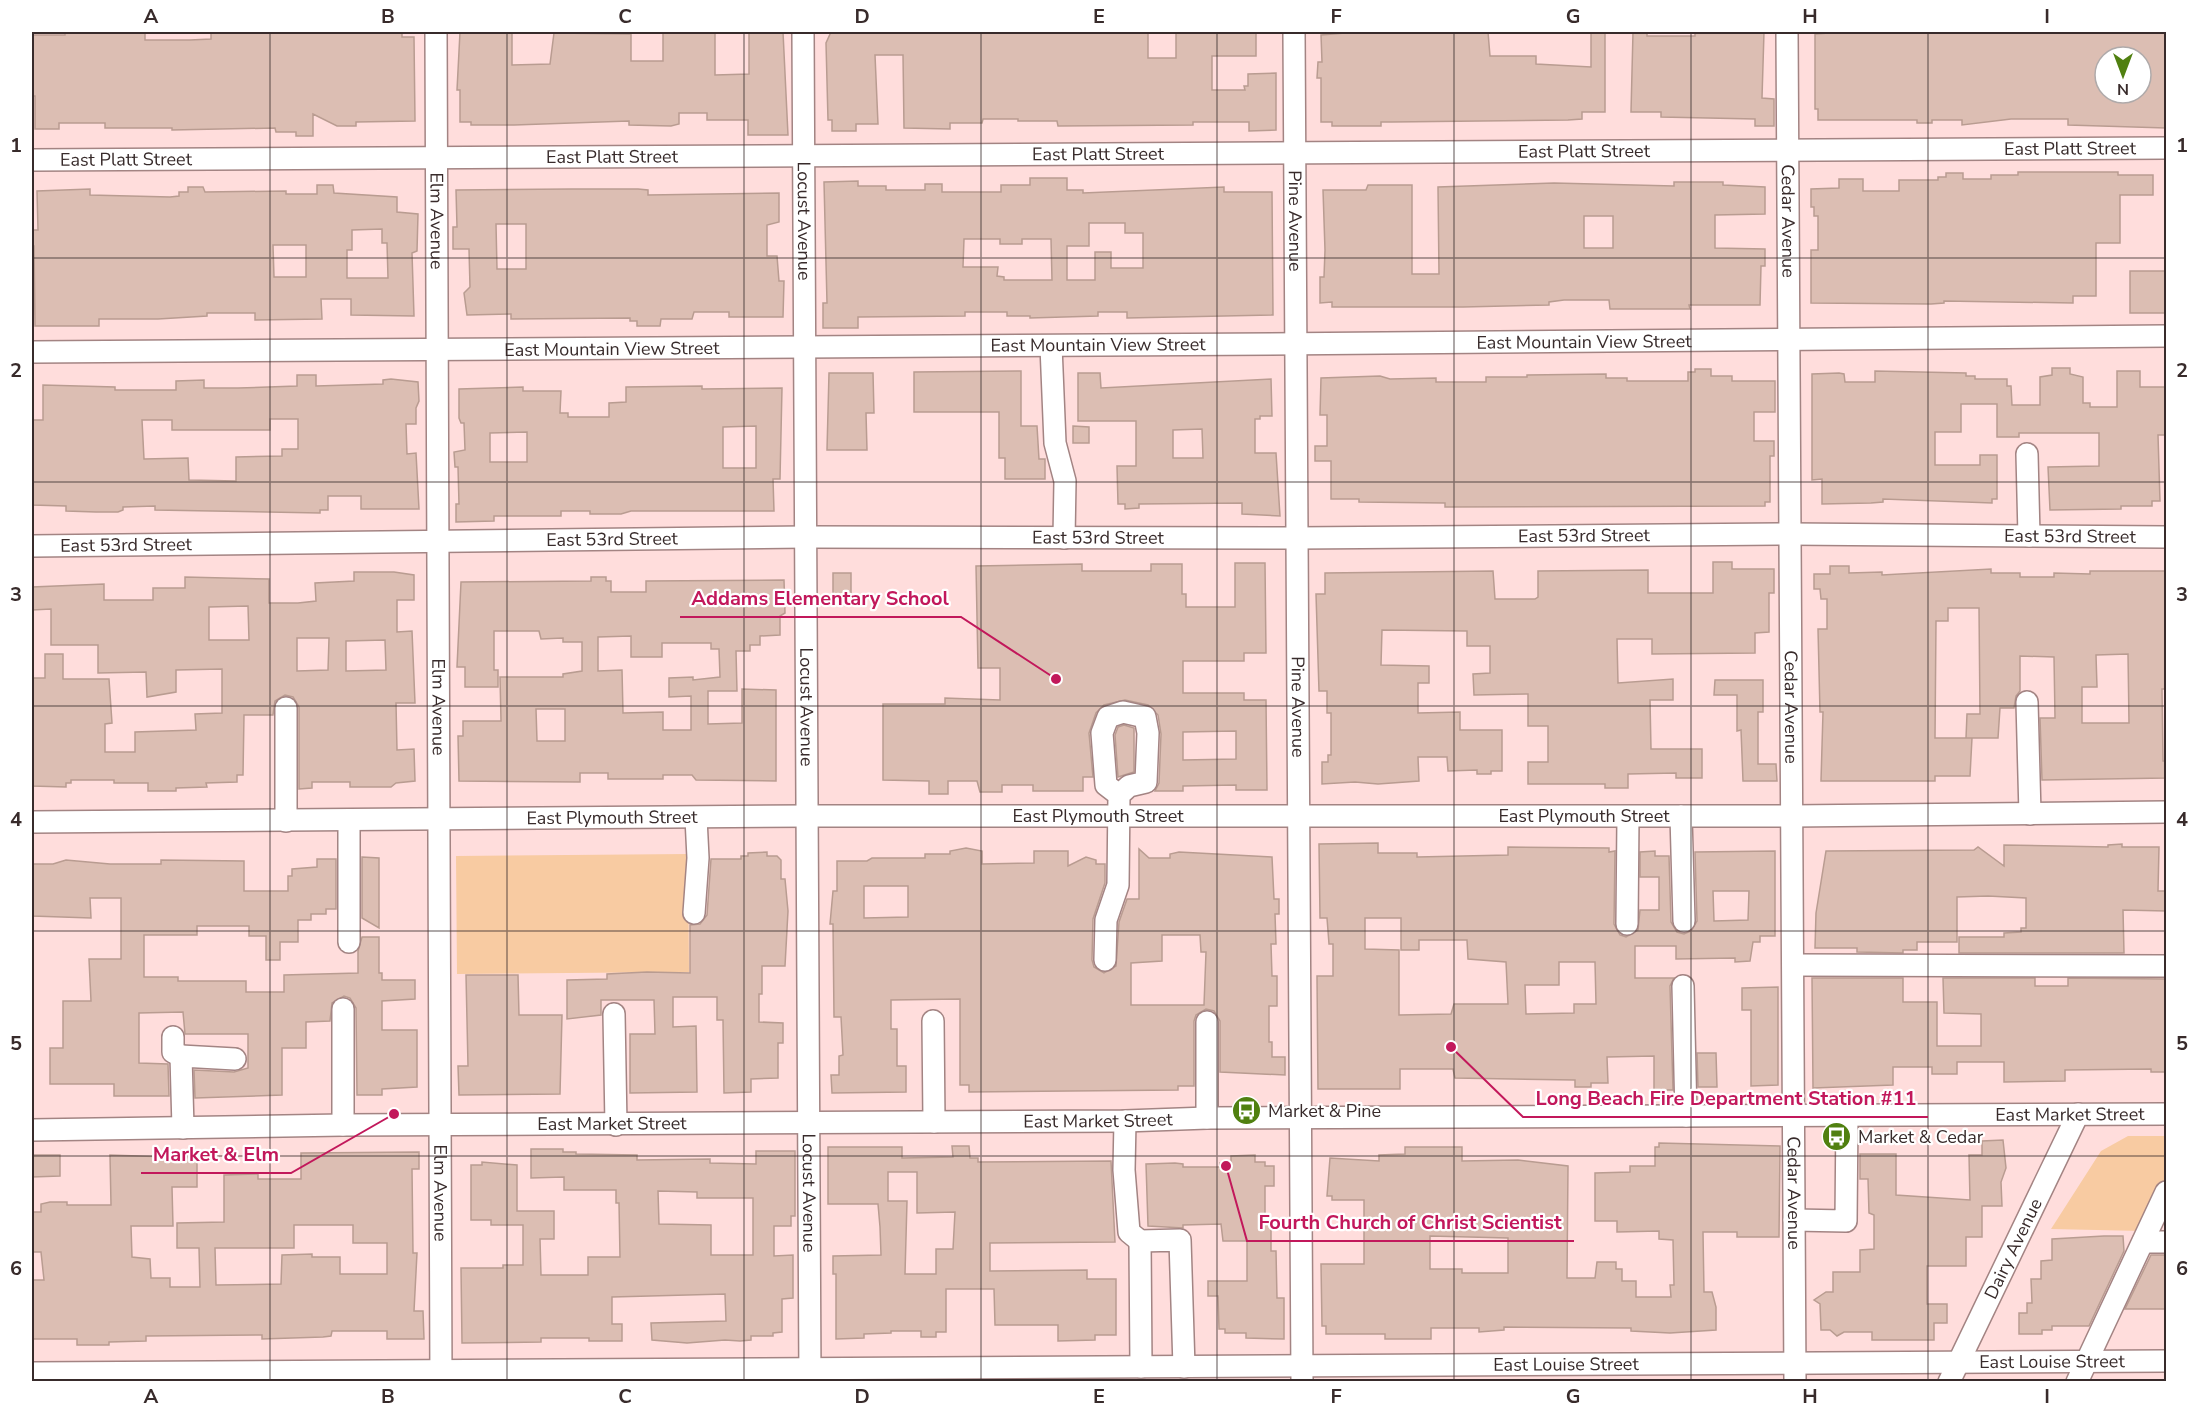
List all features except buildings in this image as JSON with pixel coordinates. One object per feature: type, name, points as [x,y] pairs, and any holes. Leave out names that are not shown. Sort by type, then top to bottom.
[{"type":"street","name":"Elm Avenue","points":[[436,32],[440,543],[441,1376]]},
{"type":"street","name":"Locust Avenue","points":[[803,32],[811,1122],[810,1375]]},
{"type":"street","name":"Pine Avenue","points":[[1294,32],[1302,1374]]},
{"type":"street","name":"Cedar Avenue","points":[[1787,32],[1795,1373]]},
{"type":"street","name":"East Platt Street","points":[[32,160],[2166,148]]},
{"type":"street","name":"East Mountain View Street","points":[[32,352],[437,352],[805,347],[1789,342],[2166,336]]},
{"type":"street","points":[[1051,346],[1055,443],[1065,481],[1064,538]]},
{"type":"street","points":[[2028,454],[2029,536]]},
{"type":"street","name":"East 53rd Street","points":[[32,546],[806,537],[1296,538],[1790,534],[2166,537]]},
{"type":"street","points":[[2027,702],[2030,814]]},
{"type":"street","points":[[286,708],[286,820]]},
{"type":"street","points":[[1105,960],[1106,920],[1118,885],[1119,795]]},
{"type":"street","name":"East Plymouth Street","points":[[32,822],[807,816],[1628,817],[2166,812]]},
{"type":"street","points":[[1681,816],[1684,921]]},
{"type":"street","points":[[1627,924],[1628,817]]},
{"type":"street","points":[[694,913],[698,858],[696,818]]},
{"type":"street","points":[[349,820],[349,942]]},
{"type":"street","points":[[1793,965],[2166,966]]},
{"type":"street","points":[[1683,986],[1686,1116]]},
{"type":"street","points":[[343,1009],[343,1125]]},
{"type":"street","points":[[614,1014],[616,1125]]},
{"type":"street","points":[[933,1021],[934,1122]]},
{"type":"street","points":[[1207,1022],[1207,1118]]},
{"type":"street","points":[[173,1036],[173,1052],[181,1056],[235,1059]]},
{"type":"street","points":[[181,1056],[183,1128]]},
{"type":"street","name":"Dairy Avenue","points":[[1949,1382],[2078,1114]]},
{"type":"street","name":"East Market Street","points":[[32,1130],[343,1125],[1125,1121],[1207,1118],[2166,1114]]},
{"type":"street","points":[[1794,1220],[1845,1221],[1847,1115]]},
{"type":"street","points":[[1125,1121],[1126,1204],[1130,1232],[1140,1241],[1180,1240],[1184,1367]]},
{"type":"street","points":[[2077,1382],[2166,1192]]},
{"type":"street","points":[[1140,1241],[1141,1367]]},
{"type":"street","points":[[2143,1242],[2166,1242]]},
{"type":"street","name":"East Louise Street","points":[[32,1372],[441,1376],[810,1375],[1184,1367],[1302,1374],[1795,1373],[1958,1362],[2166,1361]]},
{"type":"shaded area","points":[[688,854],[689,972],[457,974],[456,856]]},
{"type":"shaded area","points":[[2128,1136],[2166,1136],[2166,1181],[2142,1231],[2051,1229],[2101,1151]]},
{"type":"place","name":"Addams Elementary School","points":[[1056,679]]},
{"type":"place","name":"Long Beach Fire Department Station #11","points":[[1451,1047]]},
{"type":"place","name":"Market & Pine","points":[[1247,1111]]},
{"type":"place","name":"Market & Elm","points":[[394,1114]]},
{"type":"place","name":"Market & Cedar","points":[[1837,1137]]},
{"type":"place","name":"Fourth Church of Christ Scientist","points":[[1226,1166]]}]
